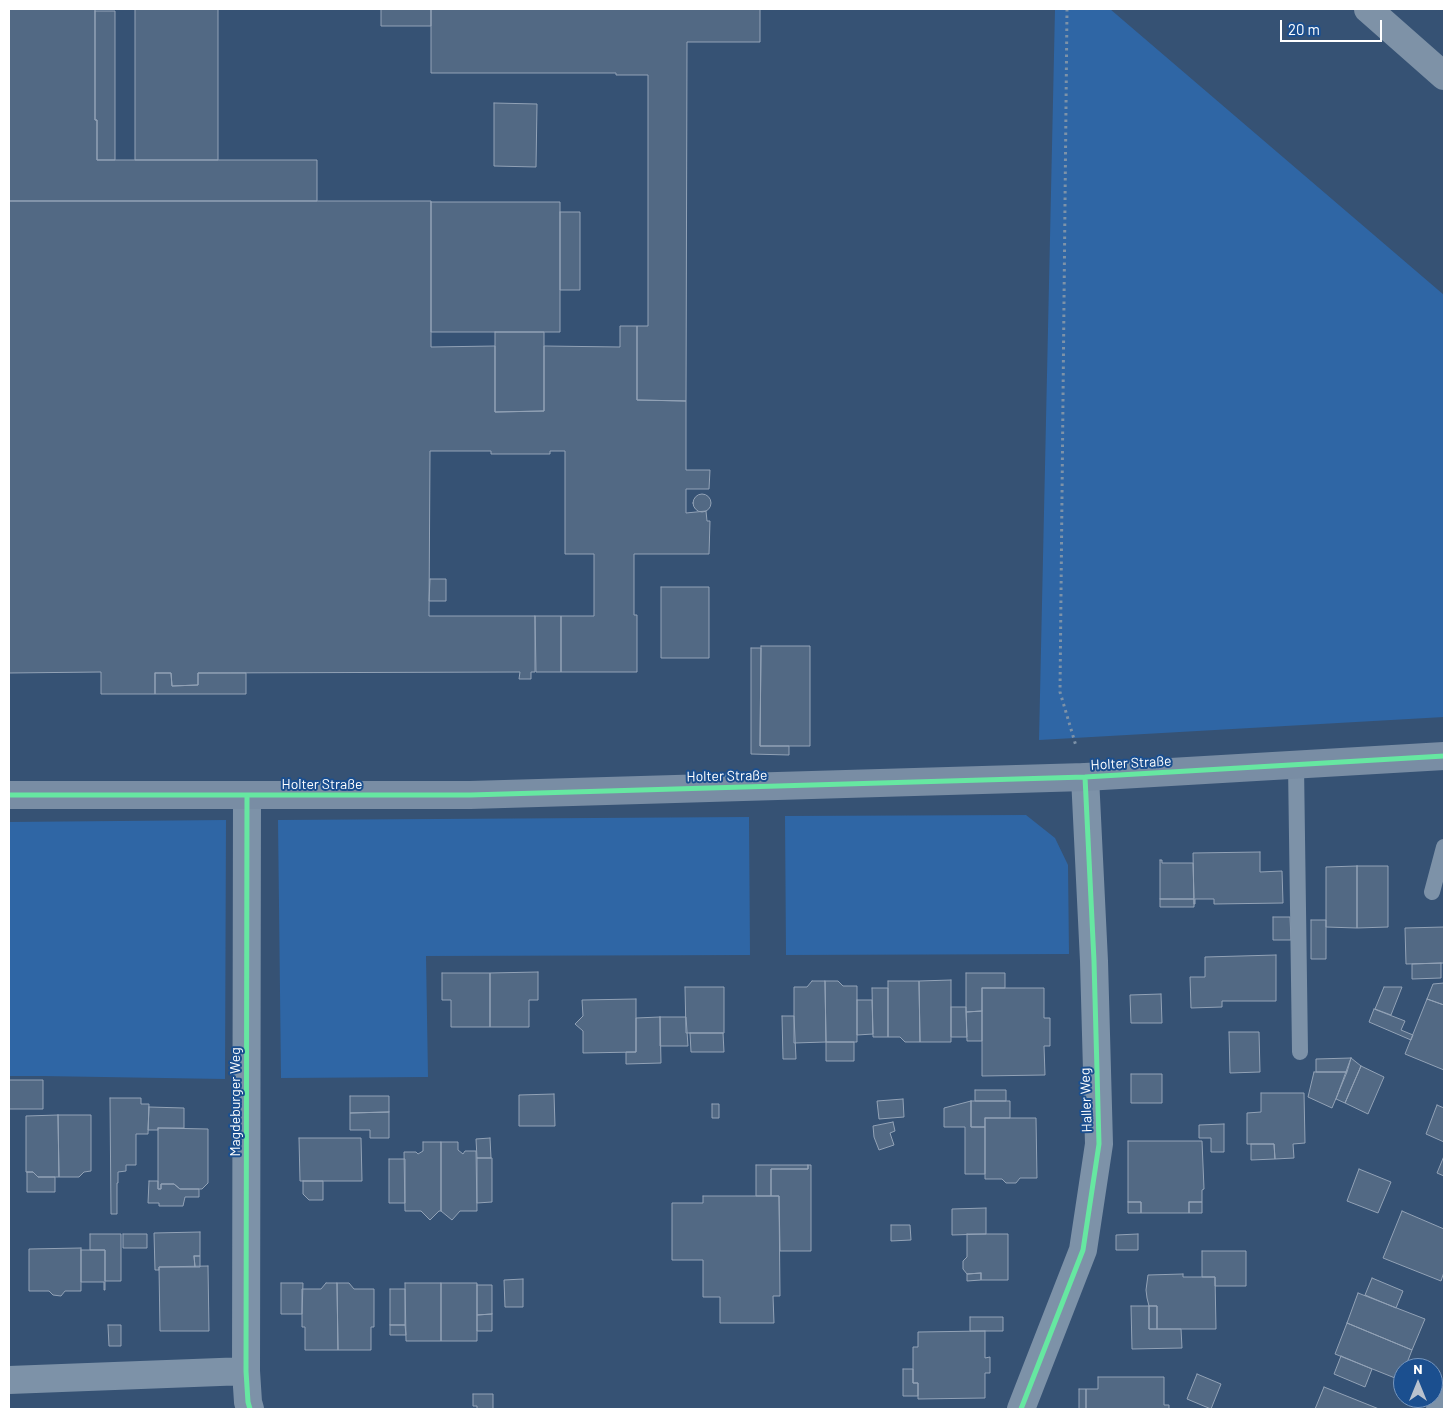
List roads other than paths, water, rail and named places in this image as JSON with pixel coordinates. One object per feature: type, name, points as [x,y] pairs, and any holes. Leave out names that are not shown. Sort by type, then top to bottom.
[{"type":"highway","points":[[1368,9],[1444,76]]},
{"type":"street","name":"Holter Straße","points":[[9,795],[470,795],[1085,777],[1444,756]]},
{"type":"street","name":"Haller Weg","points":[[1021,1409],[1083,1250],[1099,1144],[1094,961],[1085,777]]},
{"type":"street","name":"Magdeburger Weg","points":[[247,795],[246,1371],[250,1409]]},
{"type":"street","points":[[9,1380],[246,1371]]},
{"type":"street","points":[[1440,1409],[1444,1400]]},
{"type":"lane","points":[[1296,765],[1300,1052]]},
{"type":"lane","points":[[1432,892],[1444,848]]}]
